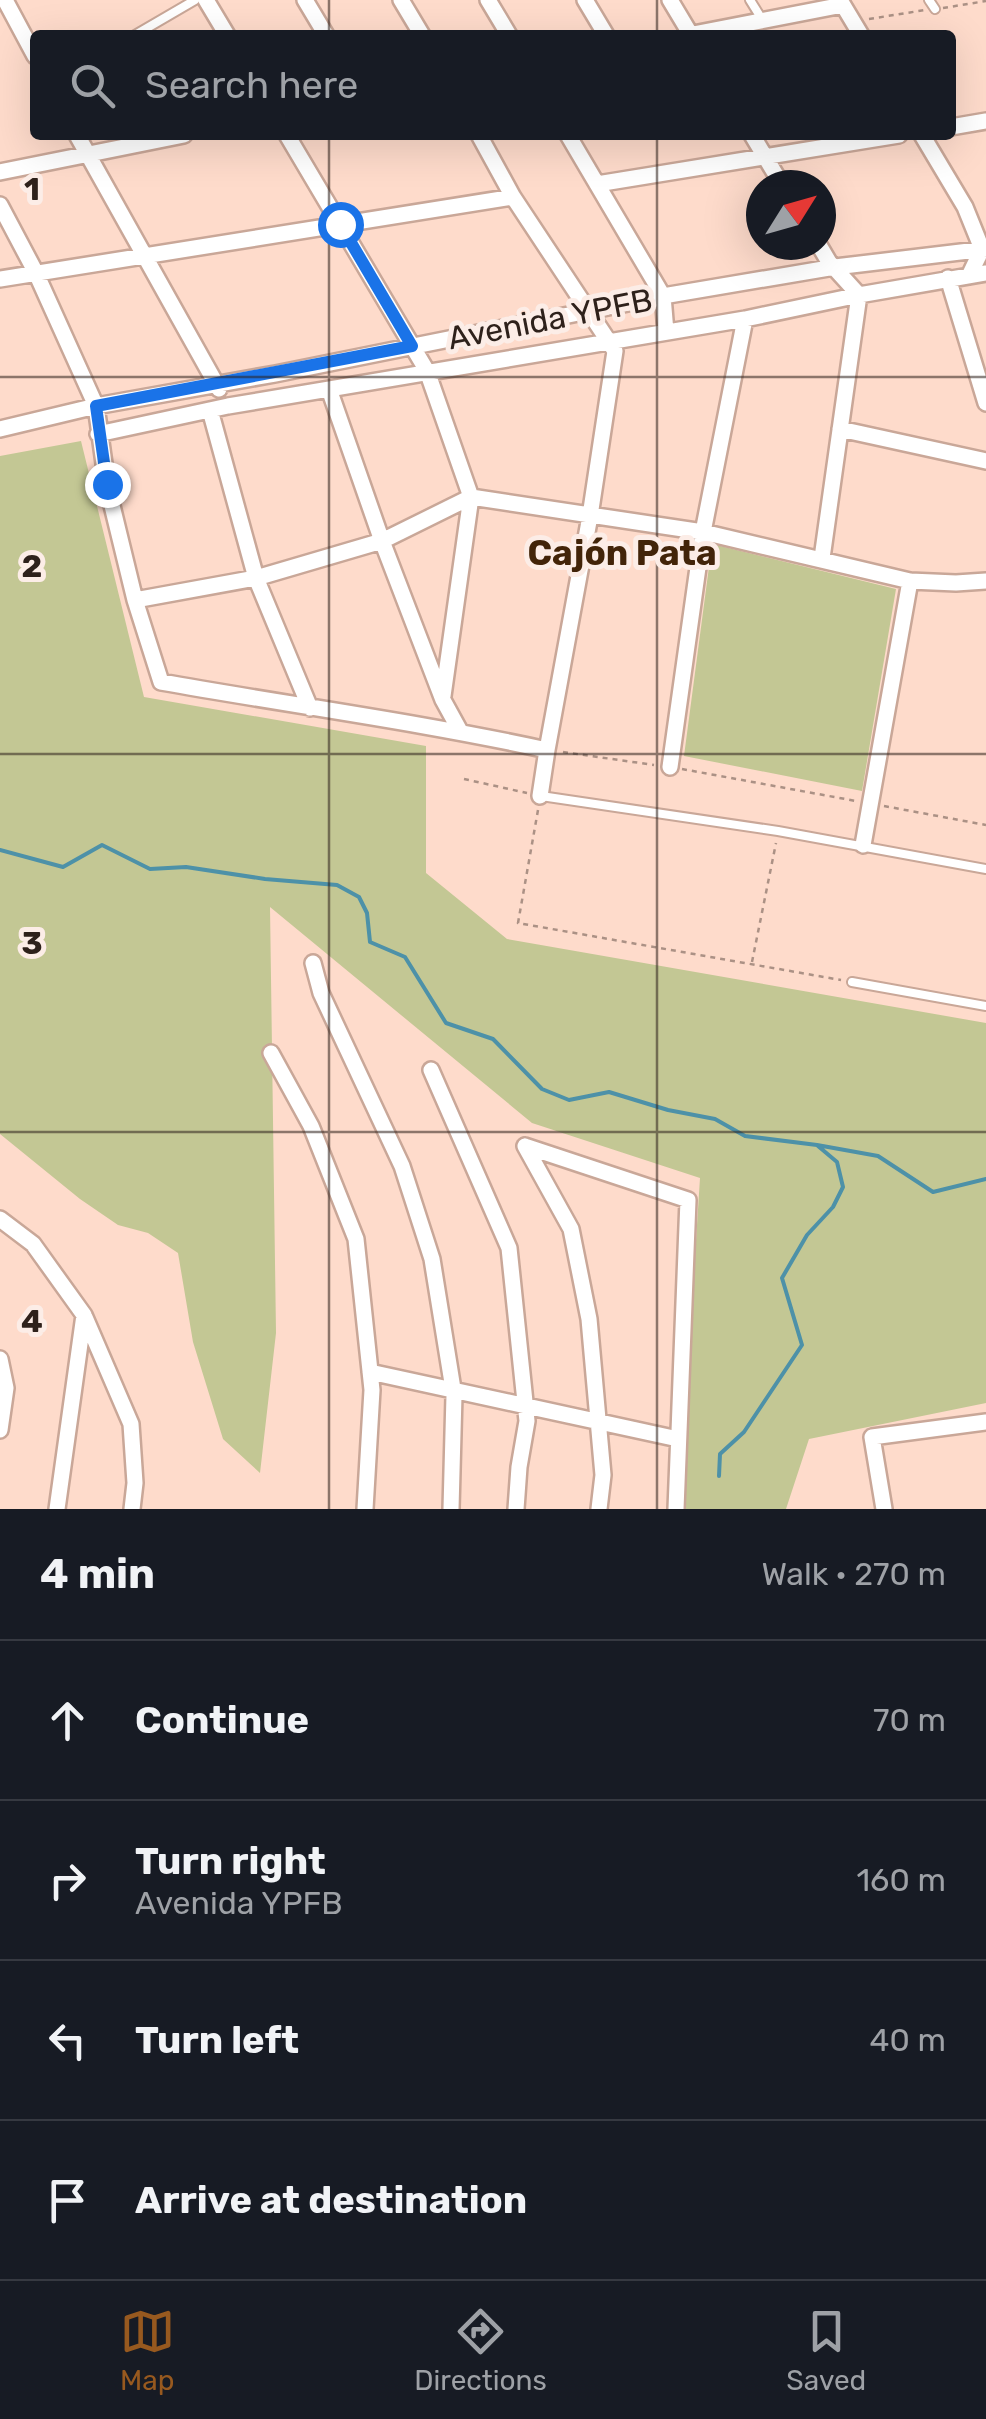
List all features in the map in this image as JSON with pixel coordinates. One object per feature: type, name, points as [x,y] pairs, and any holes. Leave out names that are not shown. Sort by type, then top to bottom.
[{"type":"street","points":[[5,0],[30,47]]},
{"type":"street","points":[[206,0],[224,30]]},
{"type":"street","points":[[305,0],[323,30]]},
{"type":"street","points":[[401,0],[419,30]]},
{"type":"street","points":[[488,0],[506,30]]},
{"type":"street","points":[[585,0],[603,30]]},
{"type":"street","points":[[670,0],[687,30]]},
{"type":"street","points":[[716,30],[841,3],[857,28]]},
{"type":"street","points":[[956,126],[986,121]]},
{"type":"street","points":[[80,140],[228,406]]},
{"type":"street","points":[[0,172],[160,140]]},
{"type":"street","points":[[289,140],[427,371],[471,497],[442,700]]},
{"type":"street","points":[[481,140],[513,197],[615,351],[540,796]]},
{"type":"street","points":[[571,140],[663,296],[666,332]]},
{"type":"street","points":[[755,140],[773,170]]},
{"type":"street","points":[[597,184],[867,140]]},
{"type":"street","points":[[925,140],[965,207],[984,249],[969,276]]},
{"type":"street","points":[[0,279],[513,197]]},
{"type":"street","points":[[0,205],[36,273],[96,406],[107,484],[135,600],[161,682],[460,731],[547,750]]},
{"type":"street","name":"Avenida YPFB","points":[[0,429],[96,406],[663,296],[834,267],[984,249]]},
{"type":"street","points":[[822,558],[859,295],[829,260]]},
{"type":"street","name":"Avenida YPFB","points":[[98,434],[228,406],[745,320],[986,273]]},
{"type":"street","points":[[948,278],[986,402]]},
{"type":"street","points":[[670,767],[703,532],[745,320]]},
{"type":"street","points":[[329,389],[442,700],[460,731]]},
{"type":"street","points":[[210,410],[256,578],[310,708]]},
{"type":"street","points":[[840,429],[986,461]]},
{"type":"street","points":[[135,600],[256,578],[382,541],[471,497],[703,532],[910,581],[986,581]]},
{"type":"street","points":[[863,845],[910,581]]},
{"type":"street","points":[[313,963],[321,994],[402,1166],[432,1259],[454,1390],[451,1509]]},
{"type":"street","points":[[271,1053],[311,1126],[356,1239],[372,1390],[365,1509]]},
{"type":"street","points":[[430,1070],[509,1248],[527,1420],[516,1509]]},
{"type":"street","points":[[599,1509],[603,1475],[589,1319],[571,1228],[525,1146],[688,1200],[676,1509]]},
{"type":"street","points":[[0,1219],[33,1244],[84,1314],[131,1424],[135,1483],[132,1509]]},
{"type":"street","points":[[57,1509],[84,1314]]},
{"type":"street","points":[[0,1359],[6,1388],[0,1430]]},
{"type":"street","points":[[370,1372],[678,1439]]},
{"type":"street","points":[[884,1509],[872,1437],[986,1422]]},
{"type":"lane","points":[[144,30],[195,0]]},
{"type":"lane","points":[[750,0],[763,21]]},
{"type":"lane","points":[[540,796],[778,831],[986,869]]},
{"type":"lane","points":[[852,982],[986,1006]]},
{"type":"path","points":[[857,28],[932,4],[986,1]]},
{"type":"path","points":[[547,750],[670,767],[986,825]]},
{"type":"path","points":[[464,779],[540,796],[518,923],[852,982]]},
{"type":"path","points":[[752,964],[778,831]]},
{"type":"green space","points":[[81,441],[144,697],[426,746],[426,873],[507,939],[986,1023],[986,1403],[809,1439],[786,1509],[679,1509],[700,1178],[532,1123],[270,907],[276,1333],[260,1473],[223,1439],[193,1342],[178,1253],[148,1233],[118,1225],[0,1134],[0,456]]},
{"type":"green space","points":[[712,544],[896,589],[862,791],[684,756]]},
{"type":"waterway","points":[[0,850],[63,867],[102,845],[150,869],[186,867],[337,885],[359,897],[367,913],[370,942],[405,957],[446,1023],[493,1039],[542,1089],[569,1100],[609,1092],[715,1119],[745,1136],[878,1156],[933,1192],[986,1179]]},
{"type":"waterway","points":[[719,1476],[720,1454],[744,1432],[802,1345],[782,1278],[807,1235],[833,1207],[843,1187],[837,1162],[818,1146]]},
{"type":"district","name":"Cajón Pata","points":[[622,553]]},
{"type":"route","points":[[107,484],[96,406],[412,346],[340,224]]}]
